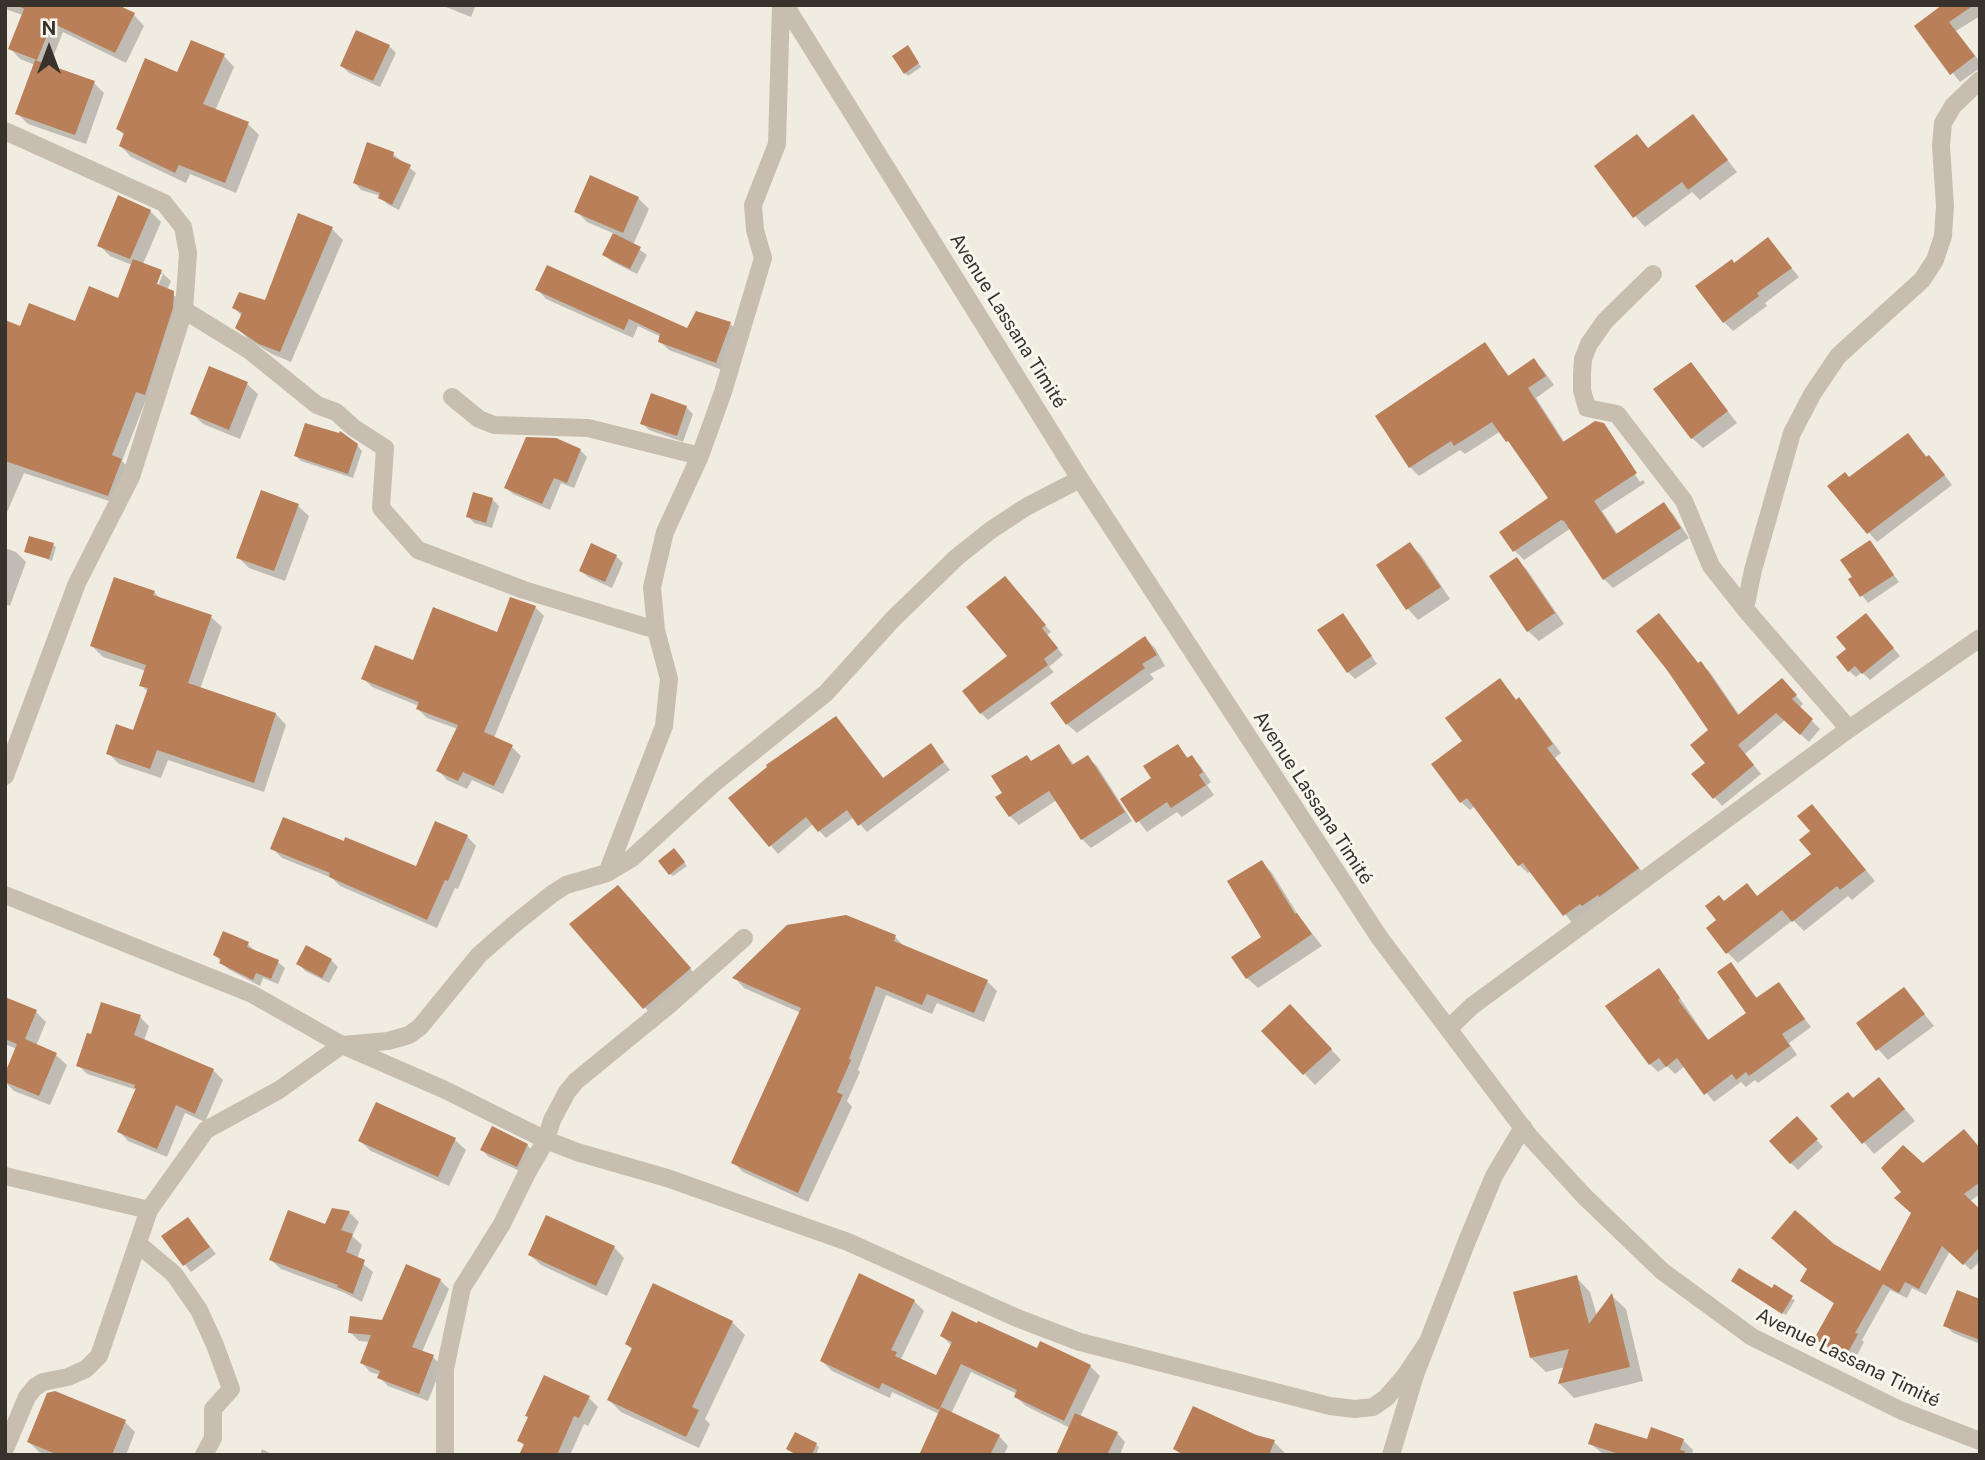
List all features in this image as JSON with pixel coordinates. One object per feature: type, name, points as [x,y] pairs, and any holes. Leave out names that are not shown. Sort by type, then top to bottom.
[{"type":"street","points":[[607,873],[664,726],[669,679],[656,630],[652,587],[665,533],[700,456],[723,392],[763,258],[755,230],[753,205],[777,144],[783,5]]},
{"type":"street","name":"Avenue Lassana Timité","points":[[783,5],[1080,479],[1379,937],[1523,1127],[1594,1206],[1662,1270],[1752,1337],[1902,1411],[1980,1441]]},
{"type":"street","points":[[1745,609],[1753,570],[1792,433],[1813,393],[1838,356],[1922,280],[1934,260],[1943,236],[1945,206],[1941,146],[1943,123],[1953,106],[1980,80]]},
{"type":"street","points":[[5,131],[164,203],[183,227],[188,253],[184,310],[131,477],[78,583],[5,776]]},
{"type":"street","points":[[1653,274],[1605,321],[1589,344],[1583,359],[1582,374],[1587,408],[1617,414],[1684,501],[1711,566],[1849,729]]},
{"type":"street","points":[[184,310],[249,350],[317,405],[337,412],[354,428],[385,448],[381,508],[418,550],[524,590],[656,630]]},
{"type":"street","points":[[452,397],[479,419],[494,425],[588,428],[700,456]]},
{"type":"street","points":[[5,1449],[27,1397],[35,1387],[86,1369],[99,1356],[149,1210],[206,1130],[279,1090],[342,1045],[388,1041],[410,1035],[432,1014],[479,955],[552,894],[585,878],[607,873],[632,858],[713,784],[826,693],[893,619],[957,557],[1026,507],[1080,479]]},
{"type":"street","points":[[1448,1029],[1472,1006],[1849,729],[1980,638]]},
{"type":"street","points":[[5,895],[252,995],[342,1045],[443,1089],[577,1153],[667,1178],[848,1242],[1017,1318],[1080,1342],[1330,1406],[1355,1409],[1373,1407],[1386,1398],[1427,1343]]},
{"type":"street","points":[[445,1455],[445,1368],[462,1288],[502,1224],[546,1140],[552,1119],[567,1092],[576,1081],[669,1005],[744,938]]},
{"type":"street","points":[[1391,1455],[1427,1343],[1494,1176],[1523,1127]]},
{"type":"street","points":[[5,1176],[149,1210]]},
{"type":"street","points":[[138,1244],[174,1274],[199,1310],[231,1389],[213,1409],[213,1438],[204,1455]]},
{"type":"building","points":[[16,5],[118,5],[135,13],[115,53],[52,23],[37,60],[8,49],[24,9]]},
{"type":"building","points":[[1942,5],[1974,5],[1949,22],[1975,56],[1950,75],[1914,26]]},
{"type":"building","points":[[356,30],[390,45],[373,81],[340,66]]},
{"type":"building","points":[[191,40],[225,54],[203,104],[249,122],[225,183],[179,165],[175,173],[119,146],[124,133],[116,129],[145,58],[177,72]]},
{"type":"building","points":[[908,45],[919,63],[904,74],[892,56]]},
{"type":"building","points":[[35,60],[95,81],[75,135],[15,114]]},
{"type":"building","points":[[1693,114],[1728,160],[1688,190],[1682,182],[1633,218],[1594,166],[1637,134],[1648,148]]},
{"type":"building","points":[[367,142],[394,152],[393,157],[411,165],[392,205],[378,198],[380,193],[353,183]]},
{"type":"building","points":[[590,175],[639,197],[623,233],[574,212]]},
{"type":"building","points":[[118,195],[151,210],[130,259],[97,246]]},
{"type":"building","points":[[298,213],[333,227],[280,352],[259,344],[235,328],[242,313],[232,308],[239,292],[265,300]]},
{"type":"building","points":[[613,233],[641,247],[630,269],[602,255]]},
{"type":"building","points":[[1768,237],[1792,268],[1757,293],[1759,296],[1723,323],[1695,286],[1732,259],[1734,263]]},
{"type":"building","points":[[133,259],[162,270],[157,284],[174,291],[173,308],[145,395],[136,392],[112,455],[122,459],[108,496],[5,461],[5,320],[20,326],[29,303],[75,321],[89,286],[118,298]]},
{"type":"building","points":[[547,265],[687,328],[696,311],[731,322],[716,363],[658,342],[660,334],[629,319],[624,330],[535,290]]},
{"type":"building","points":[[1485,342],[1508,376],[1534,358],[1546,376],[1528,388],[1563,442],[1595,421],[1604,423],[1637,473],[1594,501],[1616,534],[1664,502],[1681,528],[1603,580],[1561,520],[1513,552],[1499,532],[1548,498],[1492,422],[1454,446],[1451,441],[1409,468],[1375,416]]},
{"type":"building","points":[[1691,362],[1728,411],[1691,439],[1653,389]]},
{"type":"building","points":[[209,366],[248,382],[229,430],[190,414]]},
{"type":"building","points":[[651,393],[687,406],[677,436],[640,424]]},
{"type":"building","points":[[305,423],[339,433],[340,431],[358,444],[348,474],[294,456]]},
{"type":"building","points":[[1908,433],[1926,457],[1929,455],[1945,475],[1867,534],[1827,486],[1845,472],[1849,477]]},
{"type":"building","points":[[526,437],[556,438],[581,449],[567,483],[554,478],[542,504],[504,488]]},
{"type":"building","points":[[261,490],[299,504],[274,571],[236,558]]},
{"type":"building","points":[[473,492],[493,498],[486,523],[466,517]]},
{"type":"building","points":[[29,536],[54,543],[49,559],[24,552]]},
{"type":"building","points":[[1870,540],[1894,575],[1860,597],[1848,579],[1852,577],[1840,560]]},
{"type":"building","points":[[1410,542],[1441,587],[1406,610],[1376,565]]},
{"type":"building","points":[[591,543],[617,555],[605,582],[579,571]]},
{"type":"building","points":[[1517,557],[1555,613],[1527,632],[1489,576]]},
{"type":"building","points":[[1005,576],[1046,625],[1042,628],[1058,648],[1044,659],[1048,665],[980,714],[962,691],[1007,656],[966,607]]},
{"type":"building","points":[[114,577],[155,591],[153,595],[212,615],[188,683],[276,713],[254,783],[157,750],[150,769],[106,754],[116,724],[133,730],[148,688],[139,686],[146,665],[90,646]]},
{"type":"building","points":[[510,597],[536,606],[484,732],[513,745],[494,786],[463,772],[458,781],[436,771],[458,725],[416,709],[419,702],[361,679],[375,645],[413,660],[433,607],[497,632]]},
{"type":"building","points":[[1343,613],[1372,656],[1347,673],[1317,630]]},
{"type":"building","points":[[1659,613],[1698,663],[1701,661],[1738,715],[1782,678],[1797,695],[1792,699],[1813,719],[1800,735],[1776,713],[1738,745],[1754,765],[1713,799],[1691,774],[1705,763],[1690,745],[1708,730],[1667,670],[1636,631]]},
{"type":"building","points":[[1866,613],[1894,648],[1862,674],[1855,666],[1848,672],[1836,657],[1846,649],[1836,637]]},
{"type":"building","points":[[1145,636],[1157,655],[1142,664],[1145,668],[1066,725],[1050,703]]},
{"type":"building","points":[[1500,678],[1516,700],[1519,697],[1553,744],[1547,748],[1639,868],[1599,897],[1598,895],[1582,906],[1580,904],[1563,916],[1523,863],[1518,866],[1467,798],[1460,803],[1431,764],[1462,741],[1445,718]]},
{"type":"building","points":[[836,716],[883,778],[931,743],[944,762],[858,826],[847,810],[818,832],[806,817],[769,847],[728,798],[767,767],[766,765]]},
{"type":"building","points":[[1059,744],[1072,765],[1088,755],[1125,812],[1081,840],[1049,791],[1009,817],[995,797],[1002,793],[991,776],[1027,755],[1031,761]]},
{"type":"building","points":[[1178,744],[1187,758],[1192,755],[1203,772],[1199,775],[1206,785],[1171,808],[1167,802],[1136,823],[1120,799],[1151,778],[1143,766]]},
{"type":"building","points":[[1812,804],[1866,870],[1840,890],[1837,886],[1792,922],[1782,910],[1726,954],[1706,928],[1716,920],[1705,906],[1719,895],[1724,901],[1747,883],[1757,896],[1811,854],[1799,840],[1810,831],[1797,816]]},
{"type":"building","points":[[283,817],[344,841],[345,837],[416,866],[435,821],[468,835],[427,920],[329,877],[330,873],[270,849]]},
{"type":"building","points":[[674,848],[685,862],[669,875],[658,861]]},
{"type":"building","points":[[1262,860],[1295,914],[1297,913],[1312,934],[1246,979],[1231,957],[1261,937],[1227,881]]},
{"type":"building","points":[[618,885],[691,968],[643,1009],[569,924]]},
{"type":"building","points":[[846,915],[896,935],[894,941],[988,980],[974,1013],[927,994],[922,1005],[876,986],[837,1092],[843,1095],[798,1193],[731,1163],[801,1008],[732,978],[787,925]]},
{"type":"building","points":[[223,931],[249,942],[247,947],[279,960],[271,979],[256,973],[253,980],[219,963],[221,959],[213,955]]},
{"type":"building","points":[[306,945],[332,959],[322,978],[296,964]]},
{"type":"building","points":[[1731,962],[1756,998],[1779,982],[1805,1019],[1782,1034],[1790,1046],[1749,1076],[1746,1072],[1736,1080],[1732,1074],[1704,1095],[1677,1058],[1666,1067],[1659,1058],[1649,1065],[1605,1006],[1659,968],[1680,998],[1678,1000],[1708,1040],[1746,1013],[1717,972]]},
{"type":"building","points":[[1904,987],[1925,1014],[1876,1051],[1856,1023]]},
{"type":"building","points":[[5,997],[37,1010],[25,1039],[57,1053],[39,1096],[5,1082],[5,1073],[17,1044],[5,1039]]},
{"type":"building","points":[[101,1002],[141,1015],[134,1035],[214,1069],[195,1114],[176,1105],[157,1149],[117,1132],[135,1085],[76,1066],[87,1033],[91,1034]]},
{"type":"building","points":[[1290,1004],[1332,1049],[1303,1075],[1261,1031]]},
{"type":"building","points":[[1879,1077],[1905,1109],[1862,1144],[1830,1106],[1848,1092],[1853,1098]]},
{"type":"building","points":[[376,1102],[456,1138],[438,1177],[358,1141]]},
{"type":"building","points":[[1797,1116],[1818,1139],[1790,1164],[1769,1141]]},
{"type":"building","points":[[492,1126],[528,1144],[517,1167],[480,1150]]},
{"type":"building","points":[[1964,1129],[1980,1148],[1980,1182],[1964,1194],[1980,1209],[1980,1247],[1963,1265],[1942,1246],[1919,1289],[1905,1282],[1899,1293],[1883,1284],[1855,1333],[1858,1334],[1846,1356],[1814,1339],[1834,1303],[1800,1281],[1807,1269],[1771,1238],[1795,1210],[1834,1244],[1880,1271],[1911,1213],[1894,1198],[1901,1192],[1881,1168],[1903,1145],[1923,1163]]},
{"type":"building","points":[[332,1208],[350,1211],[341,1230],[353,1234],[346,1252],[365,1260],[353,1294],[337,1287],[338,1285],[269,1260],[288,1210],[325,1224]]},
{"type":"building","points":[[546,1215],[615,1246],[596,1286],[528,1255]]},
{"type":"building","points":[[188,1217],[210,1247],[183,1266],[161,1236]]},
{"type":"building","points":[[406,1264],[441,1279],[412,1347],[434,1355],[419,1394],[377,1378],[380,1371],[360,1363],[371,1335],[348,1333],[350,1316],[382,1320]]},
{"type":"building","points":[[1739,1268],[1772,1288],[1774,1284],[1793,1296],[1782,1314],[1731,1281]]},
{"type":"building","points":[[859,1273],[915,1300],[891,1350],[897,1352],[895,1356],[936,1375],[952,1342],[940,1336],[952,1311],[1037,1348],[1040,1341],[1091,1365],[1064,1421],[1014,1397],[1017,1390],[961,1364],[939,1410],[882,1383],[879,1389],[820,1361]]},
{"type":"building","points":[[1577,1275],[1589,1324],[1612,1293],[1630,1367],[1558,1384],[1569,1349],[1530,1358],[1513,1292]]},
{"type":"building","points":[[653,1283],[733,1321],[692,1407],[699,1410],[686,1437],[607,1400],[632,1348],[625,1344]]},
{"type":"building","points":[[1957,1290],[1980,1299],[1980,1340],[1943,1326]]},
{"type":"building","points":[[544,1375],[590,1396],[579,1418],[574,1416],[557,1455],[519,1455],[524,1444],[517,1441]]},
{"type":"building","points":[[55,1391],[126,1420],[112,1455],[58,1455],[27,1442],[47,1393]]},
{"type":"building","points":[[1193,1406],[1256,1435],[1275,1440],[1269,1455],[1185,1455],[1173,1449]]},
{"type":"building","points":[[941,1407],[1000,1435],[990,1455],[919,1455]]},
{"type":"building","points":[[1075,1413],[1118,1432],[1107,1455],[1056,1455]]},
{"type":"building","points":[[1595,1423],[1647,1439],[1651,1427],[1684,1439],[1680,1450],[1685,1451],[1684,1455],[1622,1455],[1588,1444]]},
{"type":"building","points":[[795,1432],[817,1443],[812,1455],[797,1455],[786,1449]]}]
